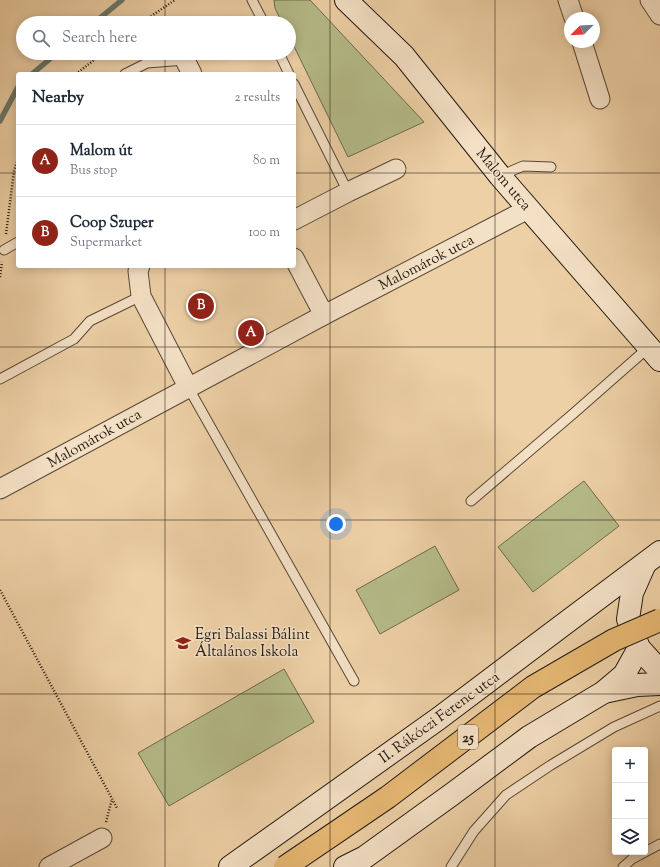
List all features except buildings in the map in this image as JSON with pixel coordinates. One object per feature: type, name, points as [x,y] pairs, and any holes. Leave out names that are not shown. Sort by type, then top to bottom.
[{"type":"main road","name":"Malom utca","points":[[346,0],[404,56],[500,176],[654,354]]},
{"type":"main road","points":[[653,557],[632,593],[628,619],[639,648],[660,671]]},
{"type":"main road","name":"II. Rákóczi Ferenc utca","points":[[230,867],[438,719],[653,557]]},
{"type":"main road","name":"25","points":[[285,867],[388,797],[533,687],[614,640],[660,620]]},
{"type":"main road","points":[[345,867],[369,862],[451,795],[529,736],[604,692],[624,675],[639,648]]},
{"type":"main road","points":[[604,692],[638,685],[660,684]]},
{"type":"street","points":[[568,0],[572,12]]},
{"type":"street","points":[[650,0],[660,15]]},
{"type":"street","points":[[584,48],[600,99]]},
{"type":"street","points":[[296,219],[396,169]]},
{"type":"street","name":"Malomárok utca","points":[[0,489],[188,387],[528,209]]},
{"type":"street","points":[[296,262],[324,315]]},
{"type":"street","points":[[139,268],[138,271],[141,296],[188,387]]},
{"type":"street","points":[[48,867],[102,838]]},
{"type":"lane","points":[[252,0],[260,16]]},
{"type":"lane","points":[[282,60],[288,72]]},
{"type":"lane","points":[[129,72],[147,62],[188,67]]},
{"type":"lane","points":[[296,88],[348,192]]},
{"type":"lane","points":[[500,176],[523,166],[551,167]]},
{"type":"lane","points":[[4,250],[16,243]]},
{"type":"lane","points":[[0,379],[74,339],[90,321],[141,296]]},
{"type":"lane","points":[[471,500],[574,414],[654,354]]},
{"type":"lane","points":[[188,387],[354,682]]},
{"type":"lane","points":[[452,867],[474,831],[506,795],[551,765],[614,727],[660,706]]},
{"type":"lane","points":[[623,867],[632,859],[660,844]]},
{"type":"path","points":[[151,16],[175,0]]},
{"type":"path","points":[[78,72],[93,60]]},
{"type":"path","points":[[0,277],[16,165]]},
{"type":"path","points":[[0,590],[117,808]]},
{"type":"path","points":[[102,838],[112,798]]},
{"type":"green space","points":[[274,0],[310,0],[424,122],[348,157],[296,50],[296,16],[279,16],[275,8]]},
{"type":"green space","points":[[584,481],[619,526],[533,592],[498,547]]},
{"type":"green space","points":[[435,546],[459,590],[380,634],[356,590]]},
{"type":"green space","points":[[284,669],[314,722],[169,806],[138,753]]},
{"type":"waterway","points":[[103,16],[122,0]]},
{"type":"waterway","points":[[34,72],[49,60]]},
{"type":"waterway","points":[[0,121],[16,91]]},
{"type":"place","name":"Coop Szuper","points":[[201,306]]},
{"type":"place","name":"Malom út","points":[[251,333]]},
{"type":"place","name":"Egri Balassi Bálint Általános Iskola","points":[[183,643]]}]
